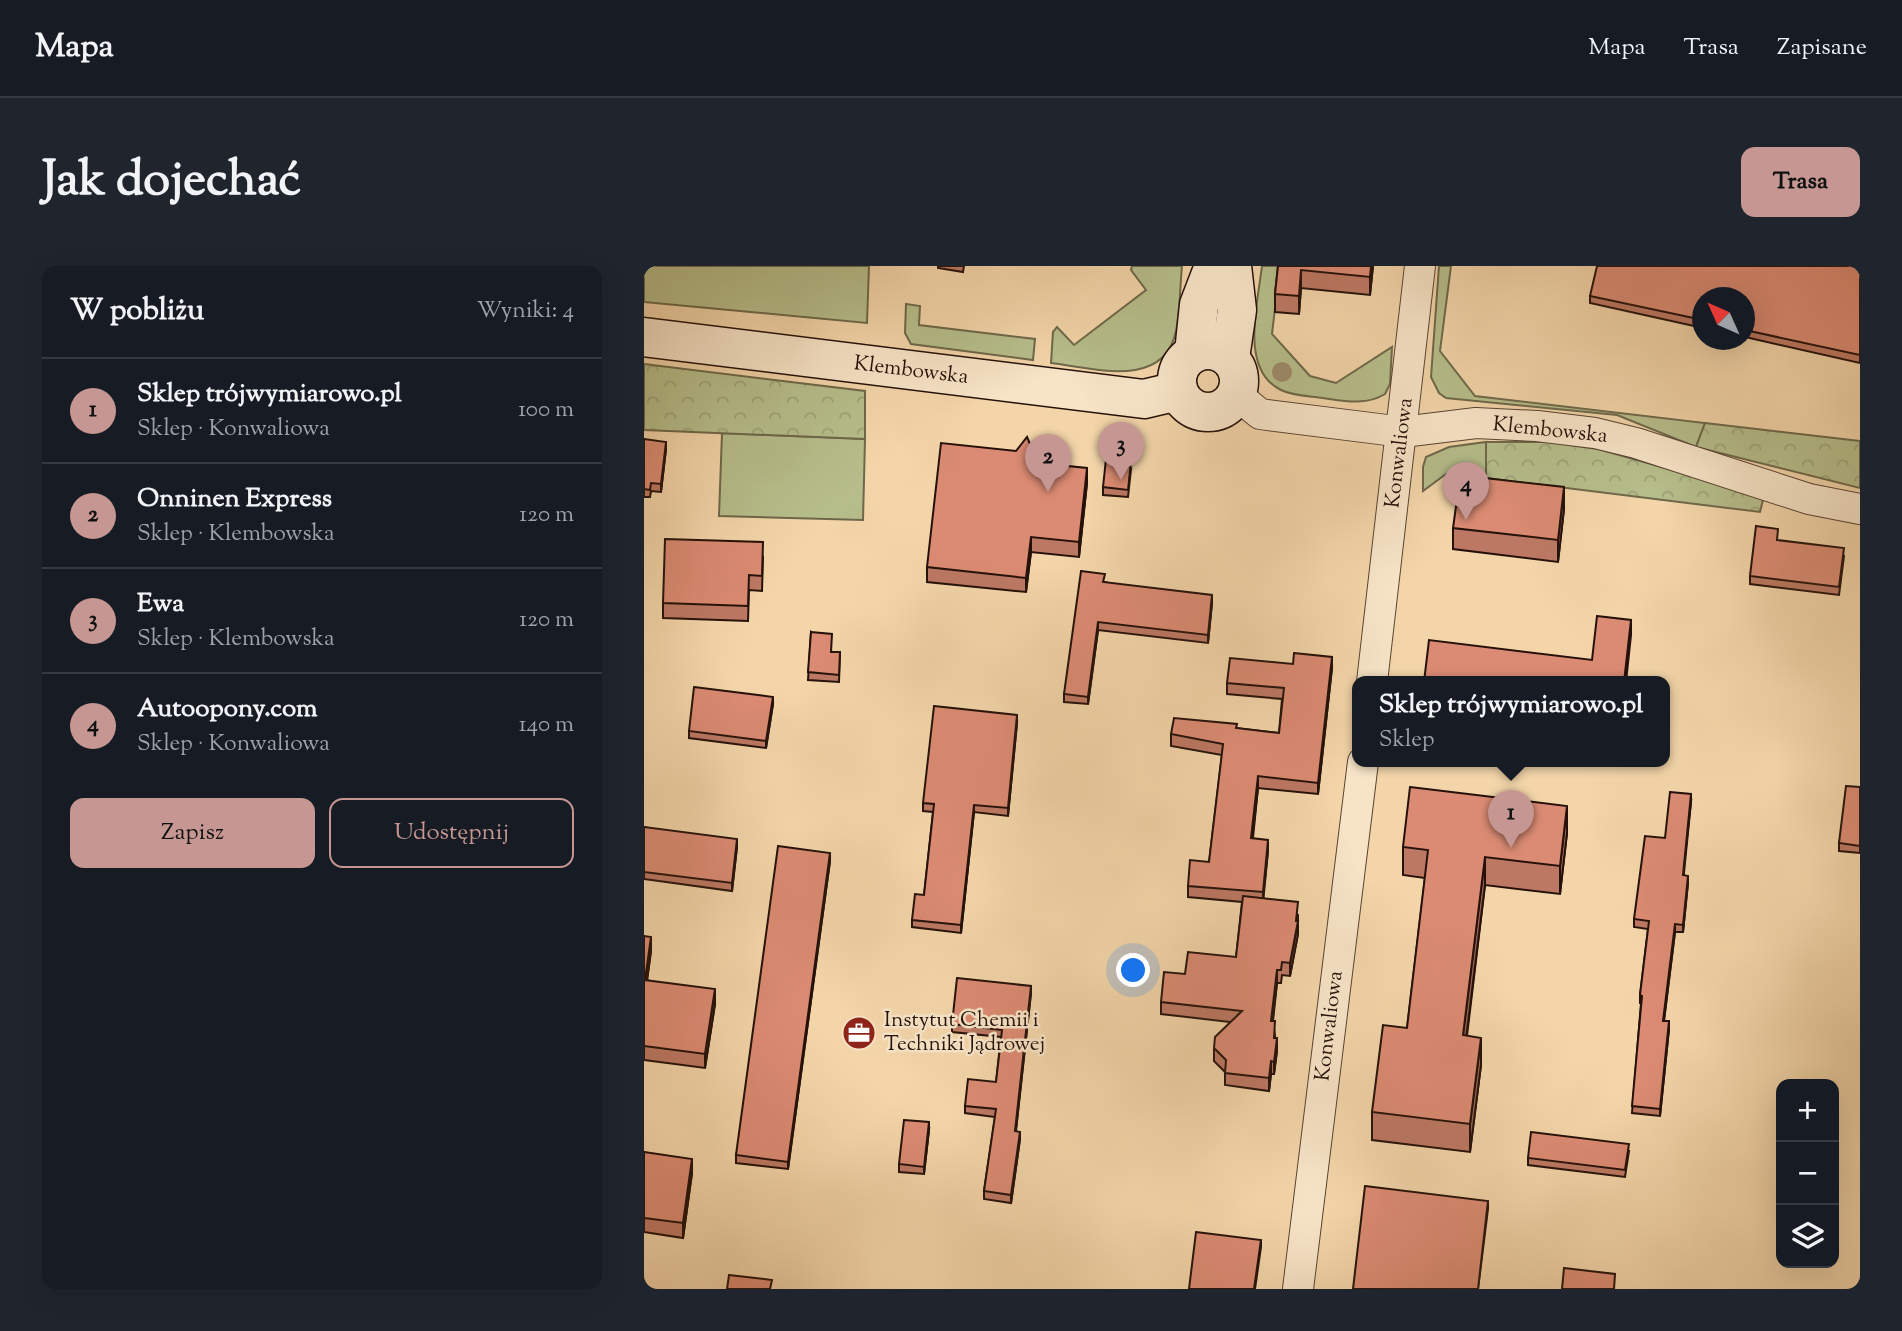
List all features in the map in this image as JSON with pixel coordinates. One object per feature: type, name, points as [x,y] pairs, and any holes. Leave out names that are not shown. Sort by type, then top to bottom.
[{"type":"street","points":[[1212,356],[1199,305],[1214,266]]},
{"type":"street","points":[[1212,356],[1237,310],[1232,266]]},
{"type":"street","name":"Konwaliowa","points":[[1373,676],[1420,266]]},
{"type":"street","name":"Klembowska","points":[[644,337],[1131,398],[1144,399],[1178,391]]},
{"type":"street","points":[[1212,356],[1238,369],[1240,383],[1237,395],[1227,407],[1213,413],[1198,411],[1186,403],[1178,391],[1177,376],[1183,363],[1212,356]]},
{"type":"street","name":"Klembowska","points":[[1237,395],[1260,414],[1402,432],[1476,423],[1595,433],[1636,443],[1810,499],[1860,509]]},
{"type":"street","name":"Konwaliowa","points":[[1298,1289],[1362,767]]},
{"type":"green space","points":[[644,266],[869,266],[867,323],[644,302]]},
{"type":"green space","points":[[1132,266],[1182,266],[1176,331],[1169,350],[1157,362],[1125,371],[1051,363],[1053,332],[1057,327],[1074,345],[1146,290],[1131,270]]},
{"type":"green space","points":[[1262,266],[1280,266],[1272,334],[1310,376],[1336,383],[1392,347],[1390,384],[1385,394],[1355,402],[1291,394],[1268,380],[1255,351],[1254,334]]},
{"type":"green space","points":[[1439,266],[1451,266],[1440,351],[1475,396],[1705,423],[1696,447],[1617,415],[1446,398],[1439,393],[1431,377]]},
{"type":"green space","points":[[906,304],[920,306],[919,325],[1035,339],[1033,360],[911,344],[905,333]]},
{"type":"green space","points":[[644,364],[865,391],[865,439],[644,430]]},
{"type":"green space","points":[[1705,423],[1860,441],[1860,488],[1696,447]]},
{"type":"green space","points":[[722,433],[865,439],[863,520],[719,516]]},
{"type":"green space","points":[[1486,442],[1486,478],[1446,474],[1423,491],[1423,467],[1426,457],[1449,447]]},
{"type":"green space","points":[[1486,442],[1551,442],[1598,449],[1764,496],[1760,512],[1486,478]]},
{"type":"building","points":[[1278,266],[1371,266],[1370,277],[1301,270],[1299,296],[1275,294]]},
{"type":"building","points":[[1597,266],[1860,266],[1860,355],[1755,332],[1755,287],[1692,287],[1692,318],[1590,296]]},
{"type":"building","points":[[1027,437],[1038,463],[1087,468],[1079,542],[1031,537],[1026,578],[927,567],[941,443],[1016,451]]},
{"type":"building","points":[[644,439],[666,442],[661,484],[651,483],[650,490],[644,489]]},
{"type":"building","points":[[1106,459],[1131,461],[1128,490],[1103,487]]},
{"type":"building","points":[[1467,476],[1564,487],[1558,540],[1453,528],[1458,492],[1466,493]]},
{"type":"building","points":[[1756,526],[1778,529],[1777,540],[1844,548],[1839,587],[1750,576]]},
{"type":"building","points":[[665,539],[763,542],[762,576],[749,575],[748,606],[663,603]]},
{"type":"building","points":[[1081,571],[1105,574],[1103,582],[1212,595],[1208,635],[1098,622],[1088,697],[1064,694]]},
{"type":"building","points":[[1597,616],[1631,620],[1625,676],[1425,676],[1429,640],[1592,660]]},
{"type":"building","points":[[811,632],[832,634],[831,652],[840,652],[839,675],[808,672]]},
{"type":"building","points":[[1294,653],[1332,657],[1318,783],[1258,776],[1251,838],[1268,840],[1263,892],[1188,886],[1190,860],[1209,862],[1223,744],[1171,734],[1174,718],[1237,724],[1236,728],[1279,733],[1284,688],[1227,683],[1230,658],[1293,664]]},
{"type":"building","points":[[694,687],[773,697],[766,741],[689,731]]},
{"type":"building","points":[[934,706],[1017,715],[1008,808],[974,805],[961,925],[912,920],[915,894],[924,895],[934,804],[923,803]]},
{"type":"building","points":[[1846,786],[1860,787],[1860,846],[1839,843]]},
{"type":"building","points":[[1410,787],[1567,806],[1560,866],[1485,857],[1463,1035],[1481,1038],[1470,1124],[1372,1112],[1383,1025],[1407,1028],[1428,850],[1403,847]]},
{"type":"building","points":[[1670,792],[1691,794],[1683,875],[1688,876],[1683,925],[1675,924],[1663,1021],[1669,1021],[1660,1109],[1632,1106],[1640,995],[1649,921],[1634,919],[1645,836],[1665,838]]},
{"type":"building","points":[[644,827],[737,839],[732,883],[644,872]]},
{"type":"building","points":[[778,846],[830,853],[788,1162],[736,1155]]},
{"type":"building","points":[[1243,896],[1298,902],[1298,921],[1290,963],[1282,962],[1281,970],[1277,970],[1271,1021],[1275,1021],[1274,1038],[1277,1038],[1269,1078],[1225,1073],[1226,1060],[1214,1048],[1215,1037],[1242,1011],[1161,1002],[1164,972],[1185,974],[1188,952],[1236,957]]},
{"type":"building","points":[[644,936],[651,937],[645,980],[715,989],[705,1054],[644,1046]]},
{"type":"building","points":[[957,978],[1031,986],[1015,1131],[1020,1132],[1011,1195],[984,1191],[996,1109],[965,1106],[968,1079],[996,1082],[1002,1030],[952,1024]]},
{"type":"building","points":[[904,1120],[929,1122],[924,1167],[899,1164]]},
{"type":"building","points":[[1531,1132],[1629,1144],[1625,1170],[1528,1158]]},
{"type":"building","points":[[644,1152],[692,1159],[683,1223],[644,1218]]},
{"type":"building","points":[[1365,1186],[1488,1201],[1478,1289],[1353,1289]]},
{"type":"building","points":[[1196,1232],[1261,1240],[1254,1289],[1189,1289]]},
{"type":"building","points":[[1564,1268],[1615,1274],[1614,1289],[1562,1289]]},
{"type":"building","points":[[729,1275],[772,1280],[770,1289],[727,1289]]},
{"type":"place","name":"Ewa","points":[[1121,480]]},
{"type":"place","name":"Onninen Express","points":[[1048,492]]},
{"type":"place","name":"Autoopony.com","points":[[1466,520]]},
{"type":"place","name":"Sklep trójwymiarowo.pl","points":[[1511,848]]},
{"type":"place","name":"Instytut Chemii i Techniki Jądrowej","points":[[859,1033]]}]
